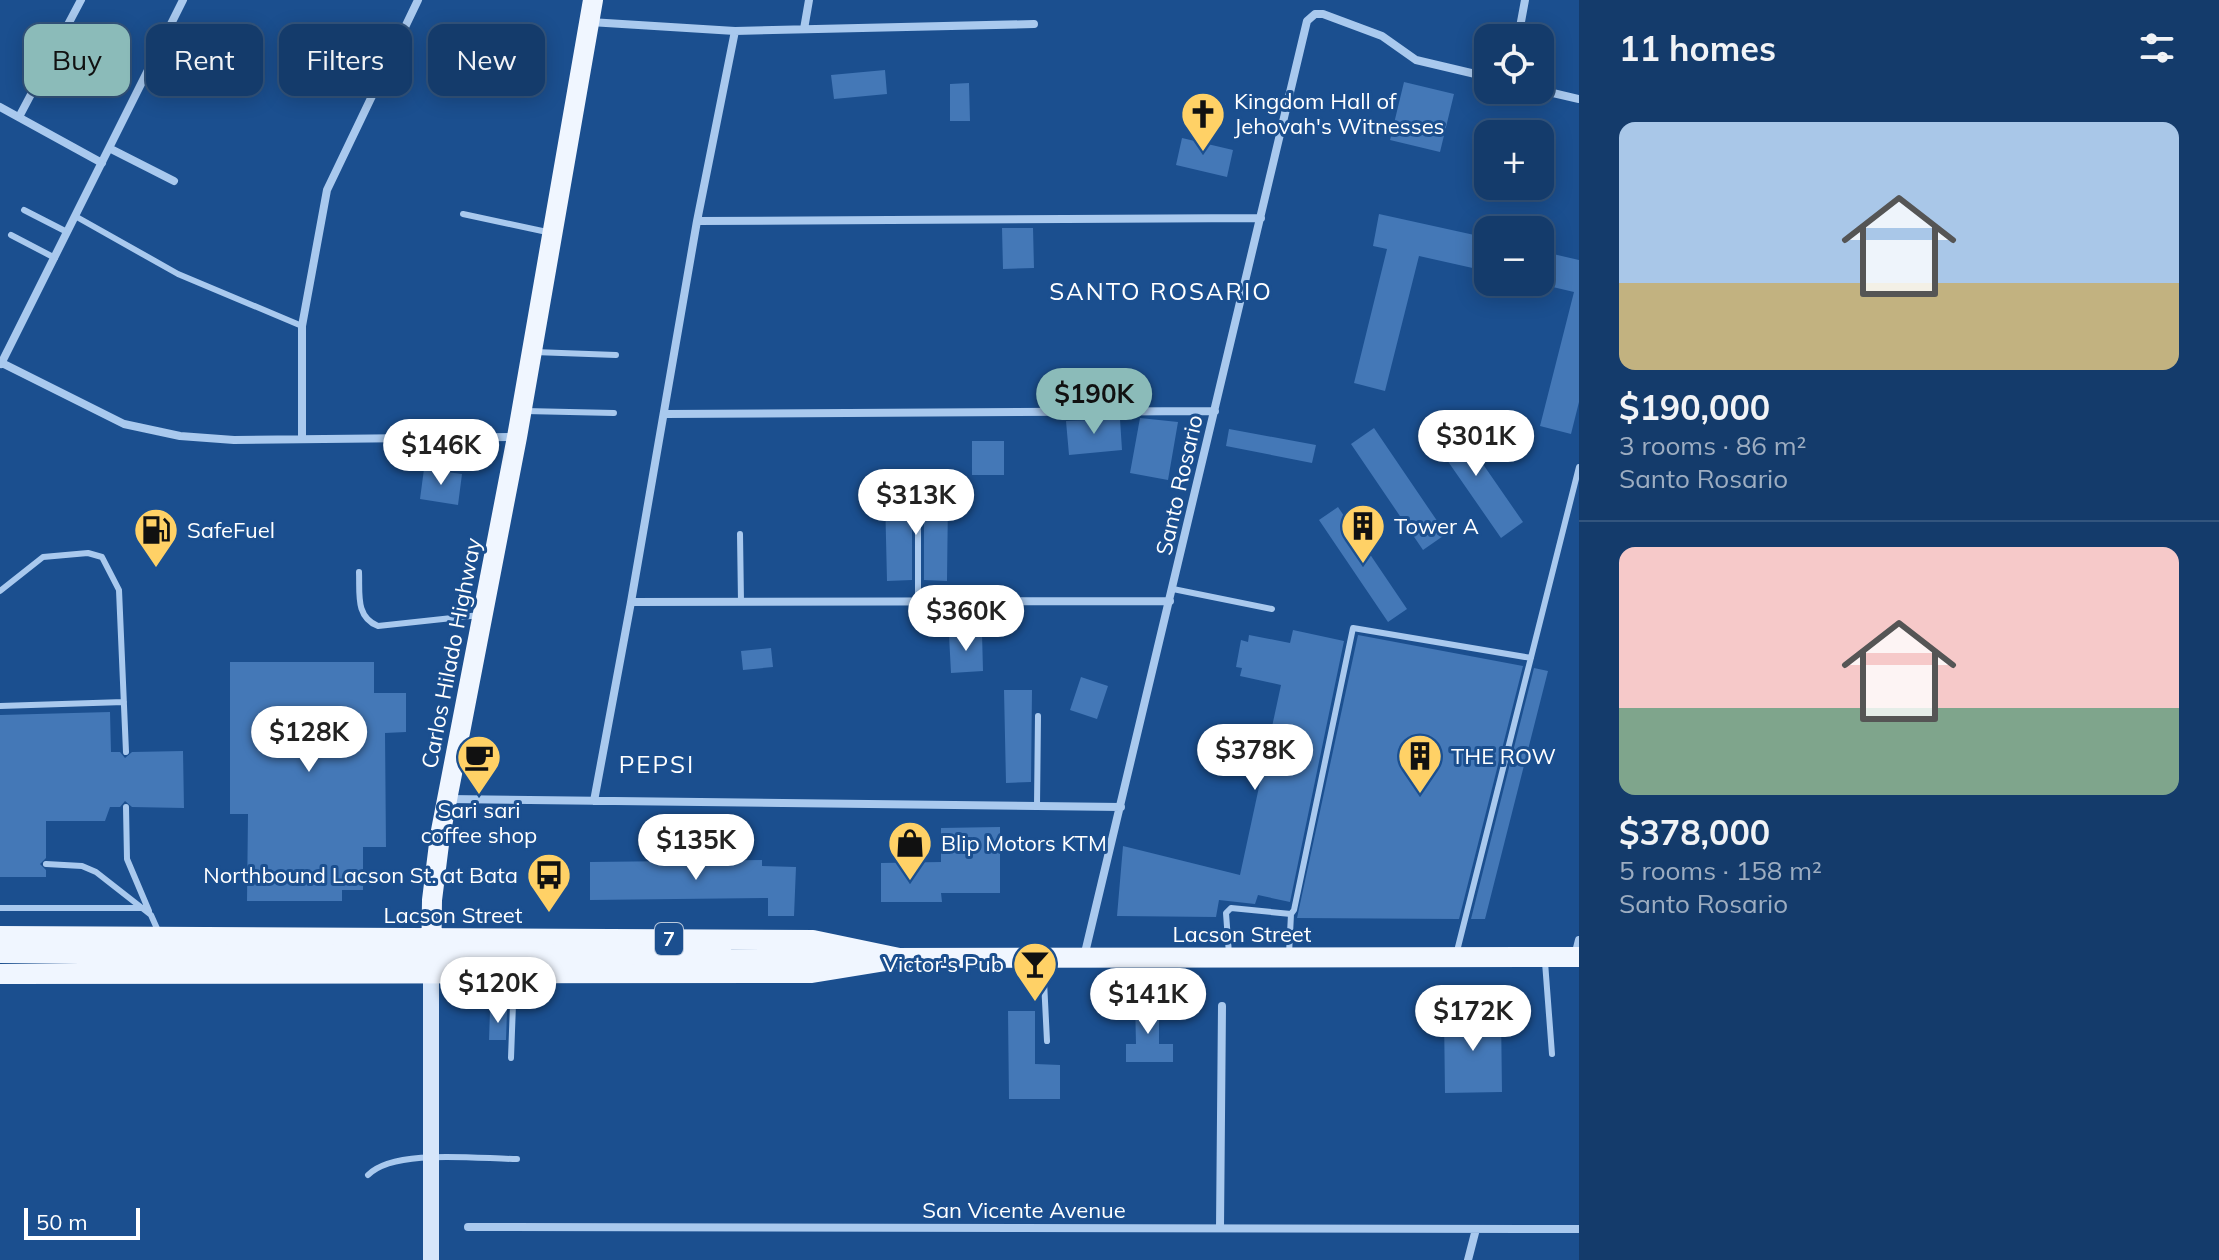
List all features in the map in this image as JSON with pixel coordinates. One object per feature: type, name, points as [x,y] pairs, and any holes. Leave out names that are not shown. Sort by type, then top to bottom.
[{"type":"main road","name":"Carlos Hilado Highway","points":[[431,972],[435,866],[517,437],[593,0]]},
{"type":"main road","name":"Lacson Street","points":[[0,936],[813,940],[904,959]]},
{"type":"main road","name":"Lacson Street","points":[[0,953],[723,955],[904,959],[1545,959],[1577,951]]},
{"type":"main road","name":"Lacson Street","points":[[0,974],[812,973],[904,959]]},
{"type":"main road","points":[[431,972],[431,1260]]},
{"type":"street","points":[[19,117],[81,0]]},
{"type":"street","points":[[183,0],[1,364],[124,424],[180,436],[302,439],[517,437]]},
{"type":"street","points":[[302,439],[302,326],[327,190],[418,0]]},
{"type":"street","points":[[804,29],[809,0]]},
{"type":"street","points":[[1521,24],[1525,0]]},
{"type":"street","name":"Santo Rosario","points":[[1084,957],[1307,21],[1315,14],[1323,14],[1382,36],[1416,60],[1474,74]]},
{"type":"street","points":[[589,22],[735,31],[1034,24]]},
{"type":"street","points":[[594,801],[697,221],[735,31]]},
{"type":"street","points":[[1554,93],[1579,99]]},
{"type":"street","points":[[0,107],[102,163]]},
{"type":"street","points":[[109,148],[174,181]]},
{"type":"street","points":[[697,221],[1261,218]]},
{"type":"street","points":[[665,414],[1215,411]]},
{"type":"street","points":[[631,602],[1170,601]]},
{"type":"street","points":[[447,799],[1121,807]]},
{"type":"street","points":[[1220,1228],[1222,1006]]},
{"type":"street","name":"San Vicente Avenue","points":[[468,1227],[1579,1229]]},
{"type":"street","points":[[1468,1260],[1476,1229]]},
{"type":"lane","points":[[24,210],[67,232]]},
{"type":"lane","points":[[463,214],[551,233]]},
{"type":"lane","points":[[75,216],[178,274],[302,326]]},
{"type":"lane","points":[[11,235],[55,258]]},
{"type":"lane","points":[[530,352],[616,355]]},
{"type":"lane","points":[[521,411],[614,413]]},
{"type":"lane","points":[[1455,959],[1579,467]]},
{"type":"lane","points":[[918,509],[918,603]]},
{"type":"lane","points":[[740,534],[741,602]]},
{"type":"lane","points":[[0,591],[43,557],[88,553],[102,557],[119,590],[126,752]]},
{"type":"lane","points":[[359,572],[362,615],[378,626],[484,615]]},
{"type":"lane","points":[[1173,589],[1272,609]]},
{"type":"lane","points":[[1289,957],[1291,914],[1353,628],[1531,658]]},
{"type":"lane","points":[[0,706],[124,702]]},
{"type":"lane","points":[[1037,806],[1038,716]]},
{"type":"lane","points":[[126,807],[127,859],[161,937]]},
{"type":"lane","points":[[46,864],[82,866],[96,872],[151,915]]},
{"type":"lane","points":[[0,908],[143,908]]},
{"type":"lane","points":[[1230,957],[1226,913],[1231,908],[1291,914]]},
{"type":"lane","points":[[1043,958],[1047,1041]]},
{"type":"lane","points":[[1545,959],[1552,1054]]},
{"type":"lane","points":[[511,1058],[514,972]]},
{"type":"lane","points":[[368,1175],[398,1160],[517,1159]]},
{"type":"building","points":[[885,70],[887,94],[834,99],[831,75]]},
{"type":"building","points":[[1404,82],[1454,94],[1440,152],[1390,140]]},
{"type":"building","points":[[969,83],[970,121],[950,121],[950,84]]},
{"type":"building","points":[[1182,138],[1233,150],[1227,177],[1176,165]]},
{"type":"building","points":[[1379,214],[1474,235],[1474,268],[1419,256],[1385,391],[1354,383],[1387,249],[1373,246]]},
{"type":"building","points":[[1002,228],[1033,228],[1034,268],[1003,269]]},
{"type":"building","points":[[1554,254],[1579,260],[1579,402],[1571,434],[1540,426],[1574,292],[1554,287]]},
{"type":"building","points":[[1140,418],[1178,422],[1168,480],[1130,473]]},
{"type":"building","points":[[1451,418],[1523,522],[1501,538],[1429,434]]},
{"type":"building","points":[[1120,419],[1122,450],[1069,455],[1066,421]]},
{"type":"building","points":[[1374,428],[1446,534],[1423,550],[1351,444]]},
{"type":"building","points":[[1229,429],[1316,445],[1312,463],[1226,446]]},
{"type":"building","points":[[972,441],[1004,441],[1004,475],[972,475]]},
{"type":"building","points":[[424,469],[462,474],[458,505],[420,499]]},
{"type":"building","points":[[885,496],[948,498],[947,581],[924,580],[924,509],[917,503],[912,509],[912,580],[887,581]]},
{"type":"building","name":"Tower A","points":[[1338,507],[1407,609],[1388,622],[1319,520]]},
{"type":"building","points":[[1293,630],[1344,641],[1290,902],[1258,895],[1255,904],[1219,900],[1216,917],[1117,916],[1123,846],[1240,875],[1281,685],[1240,676],[1242,668],[1236,667],[1241,640],[1248,642],[1249,635],[1290,643]]},
{"type":"building","points":[[982,633],[983,671],[951,673],[949,635]]},
{"type":"building","name":"THE ROW","points":[[1358,635],[1523,666],[1459,919],[1297,918]]},
{"type":"building","points":[[771,648],[773,667],[743,670],[741,651]]},
{"type":"building","points":[[230,662],[374,662],[374,693],[406,693],[406,732],[385,733],[386,847],[363,847],[363,890],[342,890],[342,901],[247,901],[248,814],[230,814]]},
{"type":"building","points":[[1534,668],[1548,671],[1485,919],[1471,919]]},
{"type":"building","points":[[1081,677],[1108,686],[1097,719],[1070,710]]},
{"type":"building","points":[[1004,690],[1032,690],[1031,782],[1006,783]]},
{"type":"building","points":[[110,712],[111,752],[120,752],[125,758],[132,752],[183,751],[184,808],[132,807],[125,801],[120,807],[110,807],[105,821],[46,821],[46,858],[40,864],[46,870],[46,877],[0,877],[0,715]]},
{"type":"building","points":[[1000,827],[1000,893],[941,893],[942,902],[881,902],[881,863],[941,862],[941,828]]},
{"type":"building","points":[[762,860],[762,866],[796,867],[794,916],[768,916],[768,898],[590,900],[590,862]]},
{"type":"building","points":[[1135,1000],[1159,1000],[1159,1044],[1173,1044],[1173,1062],[1126,1062],[1126,1044],[1136,1044]]},
{"type":"building","points":[[490,1010],[507,1010],[506,1040],[489,1040]]},
{"type":"building","points":[[1008,1011],[1035,1011],[1035,1064],[1060,1065],[1060,1099],[1009,1099]]},
{"type":"building","points":[[1501,1013],[1502,1092],[1445,1093],[1444,1014]]},
{"type":"place","name":"Kingdom Hall of Jehovah's Witnesses","points":[[1203,153]]},
{"type":"place","name":"Tower A","points":[[1363,565]]},
{"type":"place","name":"SafeFuel","points":[[156,569]]},
{"type":"place","name":"THE ROW","points":[[1420,795]]},
{"type":"place","name":"Sari sari coffee shop","points":[[479,796]]},
{"type":"place","name":"Blip Motors KTM","points":[[910,882]]},
{"type":"place","name":"Northbound Lacson St. at Bata","points":[[549,914]]},
{"type":"place","name":"Victor's Pub","points":[[1035,1003]]},
{"type":"district","name":"SANTO ROSARIO","points":[[1161,292]]},
{"type":"district","name":"PEPSI","points":[[657,765]]}]
